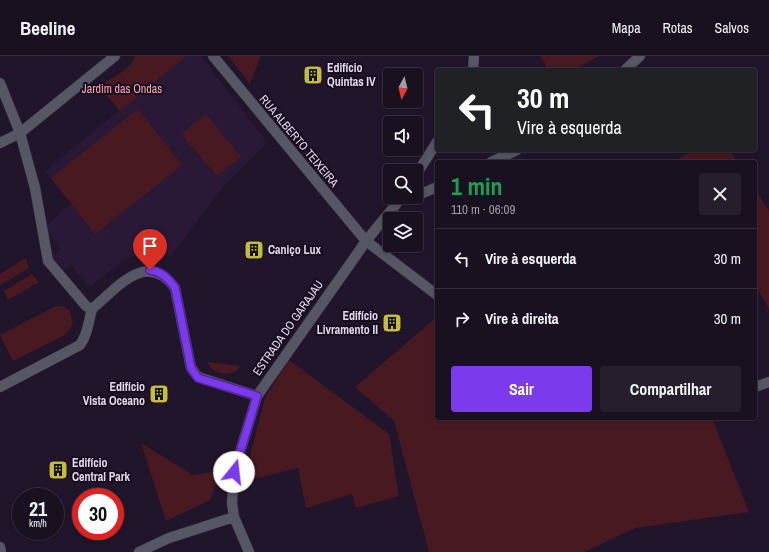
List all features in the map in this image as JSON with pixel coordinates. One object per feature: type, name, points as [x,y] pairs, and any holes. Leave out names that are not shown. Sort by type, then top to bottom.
[{"type":"street","points":[[0,143],[20,133],[115,56]]},
{"type":"street","name":"RUA ALBERTO TEIXEIRA","points":[[213,56],[366,241],[435,293]]},
{"type":"street","points":[[473,68],[474,56]]},
{"type":"street","points":[[627,68],[640,56]]},
{"type":"street","points":[[0,83],[20,133],[35,188],[48,261],[86,306],[92,309]]},
{"type":"street","points":[[423,165],[435,145]]},
{"type":"street","points":[[495,160],[513,152]]},
{"type":"street","points":[[423,193],[435,188]]},
{"type":"street","name":"ESTRADA DO GARAJAU","points":[[249,552],[234,517],[232,503],[234,472],[257,396],[366,241],[396,204]]},
{"type":"street","points":[[0,387],[80,345],[87,336],[88,323],[92,309],[130,278],[140,272],[150,270],[158,272],[168,278],[175,288],[191,368],[194,374],[198,378],[257,396]]},
{"type":"street","points":[[757,386],[769,382]]},
{"type":"street","points":[[139,552],[168,538],[234,517]]},
{"type":"street","points":[[0,547],[1,552]]},
{"type":"shaded area","points":[[186,56],[201,56],[266,141],[264,146],[221,189],[171,256],[154,253],[141,254],[125,259],[90,287],[71,265],[63,271],[53,256],[61,249],[44,228],[71,203],[45,171]]},
{"type":"green space","name":"Jardim das Ondas","points":[[135,56],[186,56],[120,111],[104,93],[104,83],[127,68]]},
{"type":"green space","points":[[228,56],[261,56],[250,84]]},
{"type":"green space","points":[[541,56],[599,56],[578,68],[547,68]]},
{"type":"green space","points":[[138,109],[182,165],[95,234],[51,178]]},
{"type":"green space","points":[[206,114],[241,157],[217,176],[181,134]]},
{"type":"green space","points":[[690,152],[730,152],[736,160],[677,160]]},
{"type":"green space","points":[[757,192],[769,211],[769,309],[757,288]]},
{"type":"green space","points":[[26,258],[29,268],[0,285],[0,274]]},
{"type":"green space","points":[[32,274],[39,282],[8,300],[4,291]]},
{"type":"green space","points":[[63,306],[70,311],[73,323],[69,330],[63,336],[13,361],[0,335],[54,307]]},
{"type":"green space","points":[[435,319],[435,420],[713,420],[749,512],[635,528],[584,552],[429,552],[394,421],[355,387]]},
{"type":"green space","points":[[289,360],[389,434],[399,496],[356,508],[352,494],[306,508],[298,468],[245,481],[248,463],[265,398]]},
{"type":"green space","points":[[207,362],[240,366],[237,371],[224,374],[212,369]]},
{"type":"green space","points":[[141,443],[193,475],[221,471],[210,500],[166,521]]},
{"type":"place","name":"Edifício Quintas IV","points":[[313,75]]},
{"type":"place","name":"Caniço Lux","points":[[254,250]]},
{"type":"place","name":"Edifício Livramento II","points":[[392,323]]},
{"type":"place","name":"Edifício Vista Oceano","points":[[159,394]]},
{"type":"place","name":"Edifício Central Park","points":[[58,470]]},
{"type":"route","points":[[150,270],[158,272],[168,278],[175,288],[191,368],[194,374],[198,378],[257,396],[234,472]]}]
